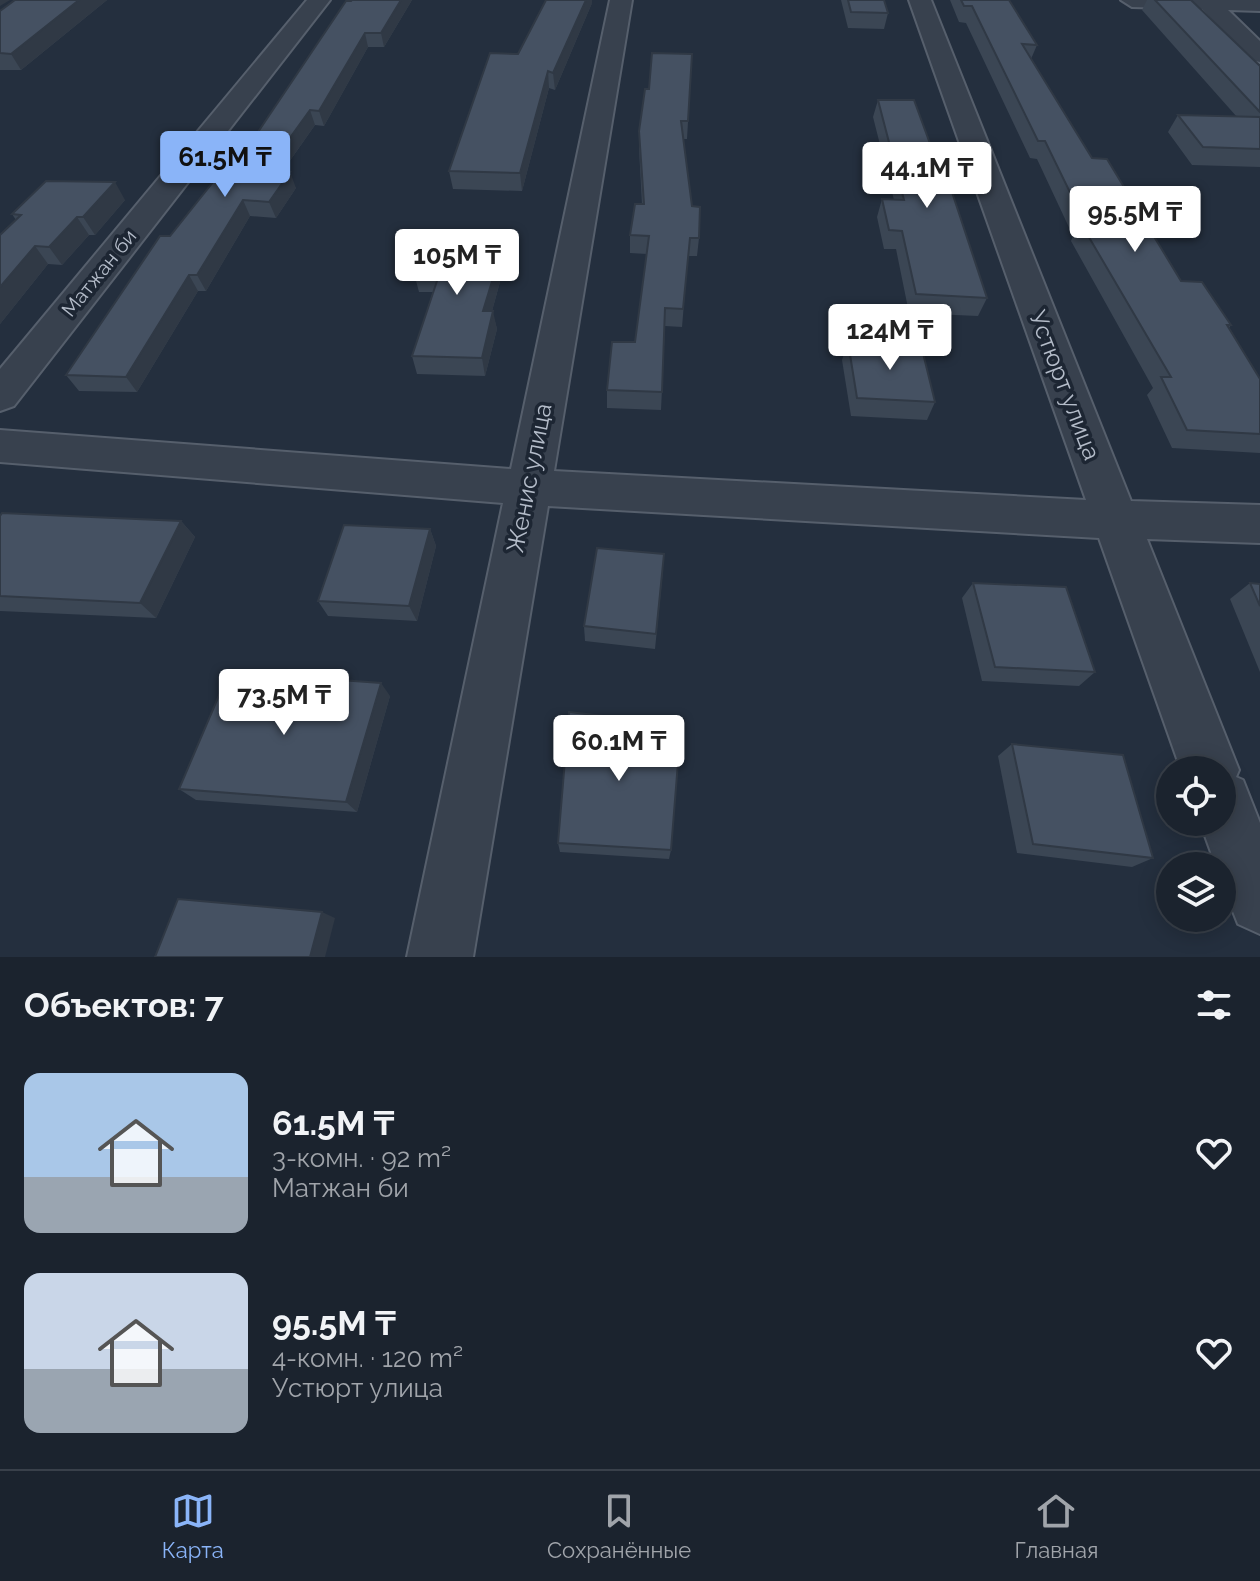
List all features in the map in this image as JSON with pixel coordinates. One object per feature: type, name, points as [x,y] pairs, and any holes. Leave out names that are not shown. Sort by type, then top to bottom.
[{"type":"street","name":"Матжан би","points":[[0,396],[319,0]]},
{"type":"street","name":"Женис улица","points":[[440,957],[621,0]]},
{"type":"street","name":"Устюрт улица","points":[[920,0],[1205,756]]},
{"type":"street","points":[[1132,0],[1260,4]]},
{"type":"street","points":[[1207,2],[1260,55]]},
{"type":"street","points":[[0,446],[527,490],[1116,521],[1260,524]]},
{"type":"street","points":[[1235,836],[1260,902]]},
{"type":"building","points":[[15,0],[79,0],[11,54],[0,53],[0,11]]},
{"type":"building","points":[[401,0],[381,33],[365,33],[319,111],[310,110],[266,171],[290,172],[269,202],[243,200],[197,275],[189,275],[126,377],[66,375],[160,236],[170,236],[253,132],[258,132],[346,1]]},
{"type":"building","points":[[546,0],[586,0],[553,73],[548,71],[520,173],[449,171],[490,53],[518,54]]},
{"type":"building","points":[[848,0],[884,0],[888,13],[851,12]]},
{"type":"building","points":[[961,0],[1009,0],[1037,45],[1022,44],[1092,158],[1107,159],[1181,281],[1202,282],[1231,325],[1227,325],[1260,379],[1260,434],[1187,430],[1161,377],[1171,377],[1080,222],[1085,223],[1045,141],[1038,141],[972,6],[964,6]]},
{"type":"building","points":[[1155,0],[1191,0],[1260,66],[1260,112]]},
{"type":"building","points":[[652,53],[692,54],[688,121],[681,121],[692,206],[700,207],[699,238],[690,238],[683,309],[665,308],[662,392],[607,390],[612,342],[635,342],[649,236],[630,235],[635,204],[644,204],[639,131],[645,89],[649,89]]},
{"type":"building","points":[[878,100],[914,100],[932,149],[935,149],[947,177],[987,298],[916,294],[902,231],[889,230],[882,199],[904,200]]},
{"type":"building","points":[[1178,115],[1260,117],[1260,149],[1203,147]]},
{"type":"building","points":[[46,181],[115,182],[83,217],[77,217],[49,247],[35,246],[0,287],[0,235],[21,215],[12,214]]},
{"type":"building","points":[[428,239],[504,242],[483,311],[493,311],[482,358],[412,356],[439,275],[414,273]]},
{"type":"building","points":[[848,342],[921,345],[935,402],[857,398]]},
{"type":"building","points":[[2,513],[181,521],[140,603],[0,596]]},
{"type":"building","points":[[344,525],[430,529],[409,606],[318,601]]},
{"type":"building","points":[[597,548],[664,554],[656,634],[584,626]]},
{"type":"building","points":[[973,583],[1066,587],[1095,672],[995,667]]},
{"type":"building","points":[[1250,583],[1260,584],[1260,606]]},
{"type":"building","points":[[229,672],[381,683],[346,802],[179,789]]},
{"type":"building","points":[[569,712],[681,725],[671,850],[558,843]]},
{"type":"building","points":[[1012,744],[1123,755],[1153,858],[1033,844]]},
{"type":"building","points":[[178,899],[322,912],[310,957],[155,957]]}]
